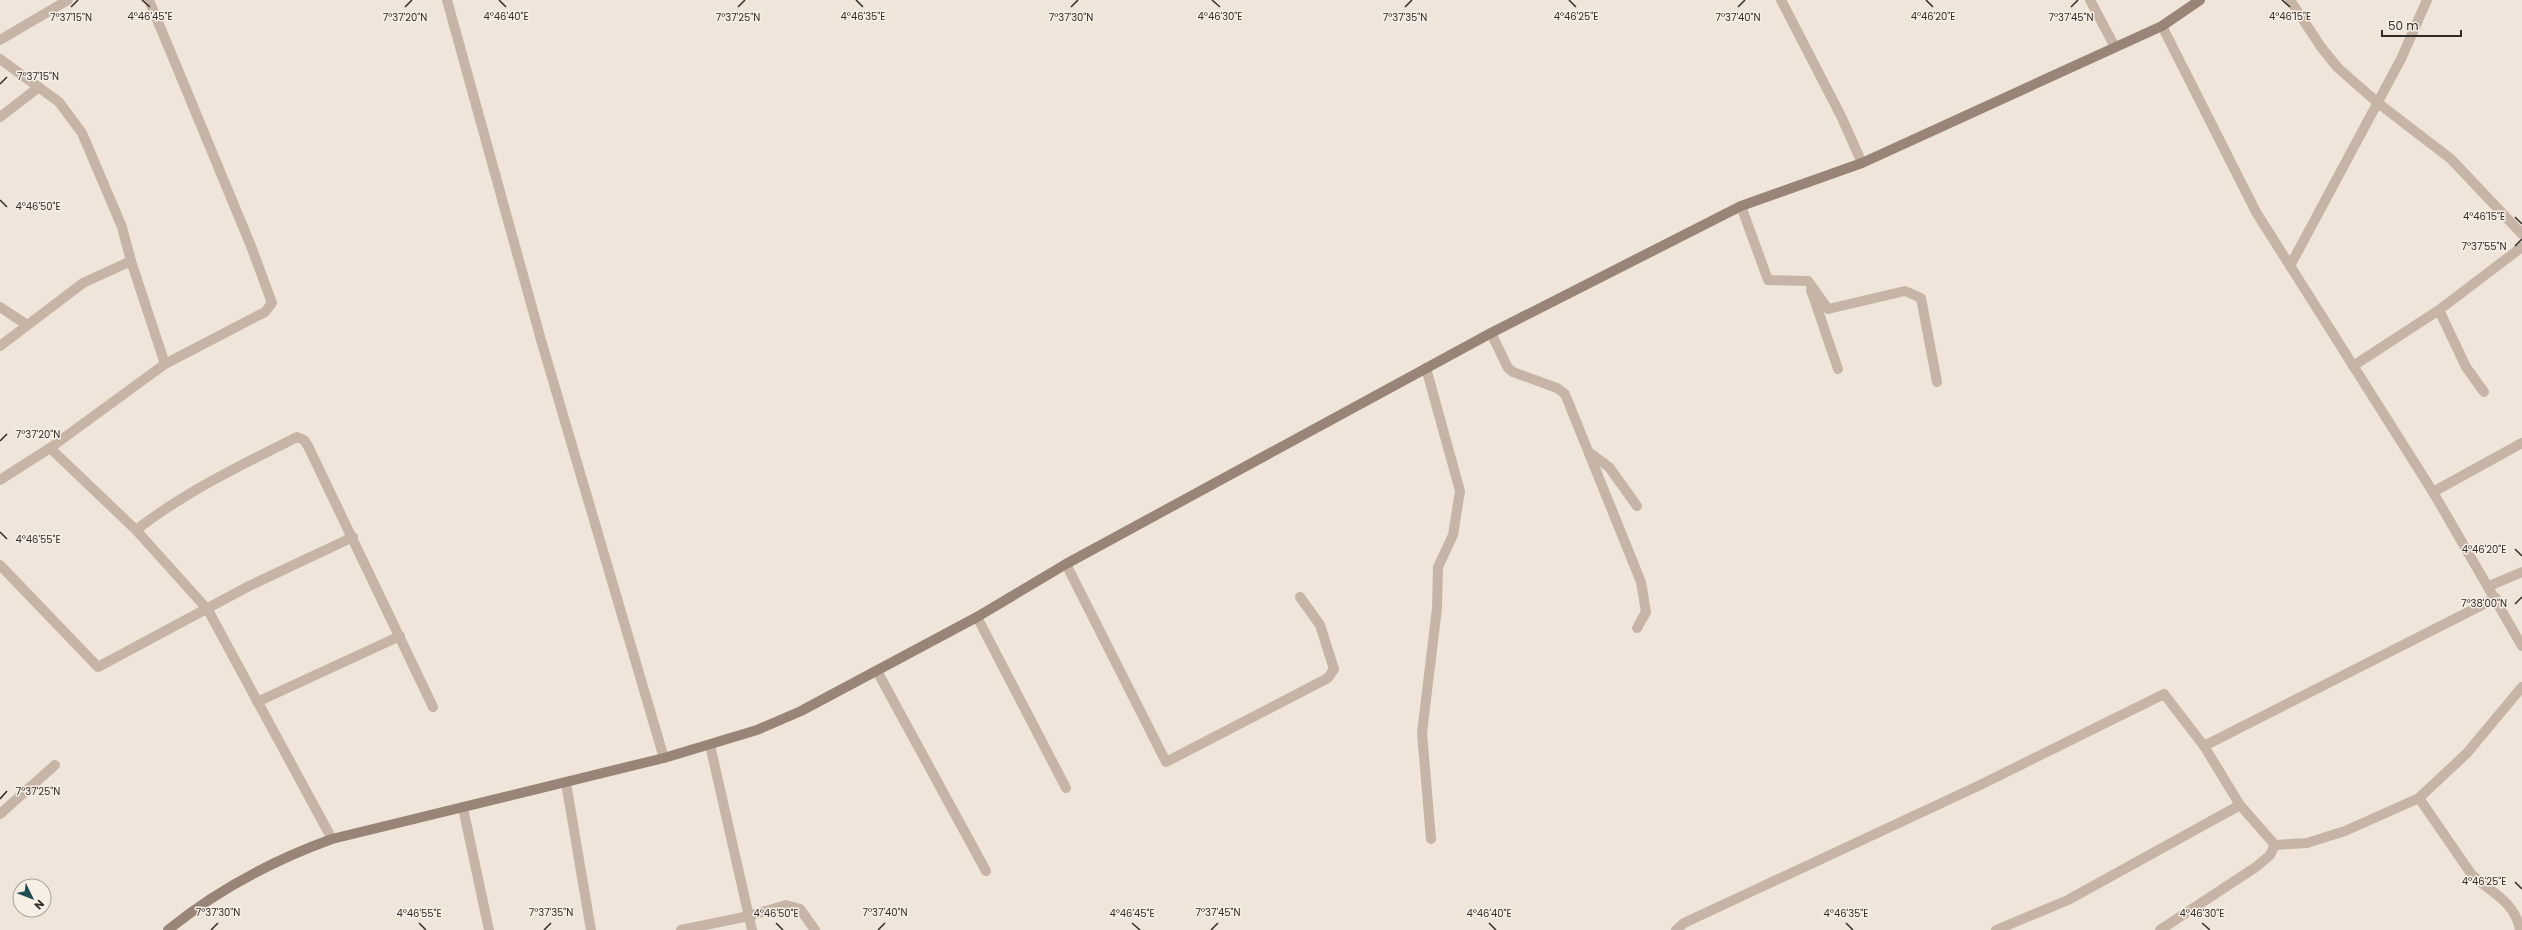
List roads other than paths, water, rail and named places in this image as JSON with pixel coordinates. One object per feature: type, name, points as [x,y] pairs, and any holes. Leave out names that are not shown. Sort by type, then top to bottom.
[{"type":"main road","points":[[168,930],[256,872],[291,854],[332,839],[664,758],[757,730],[801,711],[977,617],[1066,564],[1491,333],[1741,206],[1862,164],[2162,26],[2200,0]]},
{"type":"street","points":[[0,40],[68,0]]},
{"type":"street","points":[[0,480],[50,448],[165,364],[266,312],[272,303],[251,246],[149,0]]},
{"type":"street","points":[[447,0],[541,340],[664,758]]},
{"type":"street","points":[[1781,0],[1841,116],[1862,164]]},
{"type":"street","points":[[2090,0],[2115,47]]},
{"type":"street","points":[[2290,0],[2325,53],[2338,68],[2378,103],[2451,159],[2522,234]]},
{"type":"street","points":[[2290,266],[2401,59],[2427,0]]},
{"type":"street","points":[[2162,26],[2256,212],[2433,492],[2496,598],[2522,646]]},
{"type":"street","points":[[0,58],[59,102],[82,133],[122,227],[131,261],[165,364]]},
{"type":"street","points":[[0,117],[39,88]]},
{"type":"street","points":[[1741,206],[1768,280],[1808,280]]},
{"type":"street","points":[[2354,366],[2439,310],[2522,247]]},
{"type":"street","points":[[0,346],[83,283],[131,261]]},
{"type":"street","points":[[1808,280],[1838,369]]},
{"type":"street","points":[[1808,280],[1828,309],[1905,292],[1921,298],[1937,382]]},
{"type":"street","points":[[0,307],[27,325]]},
{"type":"street","points":[[2439,310],[2466,367],[2484,392]]},
{"type":"street","points":[[1491,333],[1508,368],[1513,372],[1557,388],[1565,394],[1642,582],[1646,612],[1637,628]]},
{"type":"street","points":[[1426,368],[1460,491],[1453,535],[1438,567],[1437,608],[1422,733],[1431,839]]},
{"type":"street","points":[[136,530],[164,508],[191,492],[297,437],[304,440],[353,537],[433,707]]},
{"type":"street","points":[[2433,492],[2522,442]]},
{"type":"street","points":[[50,448],[136,530],[208,610],[332,839]]},
{"type":"street","points":[[1590,453],[1609,467],[1637,506]]},
{"type":"street","points":[[0,565],[98,668],[208,610],[249,586],[353,537]]},
{"type":"street","points":[[1066,564],[1166,762],[1328,678],[1334,669],[1320,625],[1300,597]]},
{"type":"street","points":[[2489,586],[2522,572]]},
{"type":"street","points":[[2204,746],[2496,598]]},
{"type":"street","points":[[977,617],[1066,788]]},
{"type":"street","points":[[257,702],[400,636]]},
{"type":"street","points":[[876,671],[986,871]]},
{"type":"street","points":[[2275,845],[2307,843],[2345,830],[2419,798],[2467,754],[2522,687]]},
{"type":"street","points":[[1676,930],[1684,923],[1978,786],[2164,694],[2204,746],[2240,805],[2275,845]]},
{"type":"street","points":[[710,745],[752,930]]},
{"type":"street","points":[[0,814],[55,766]]},
{"type":"street","points":[[566,783],[591,930]]},
{"type":"street","points":[[2419,798],[2472,875],[2510,906],[2520,930]]},
{"type":"street","points":[[1996,930],[2068,900],[2240,805]]},
{"type":"street","points":[[463,808],[489,930]]},
{"type":"street","points":[[2160,930],[2256,866],[2270,855],[2275,845]]},
{"type":"street","points":[[681,930],[749,916],[786,905],[800,909],[815,930]]}]
